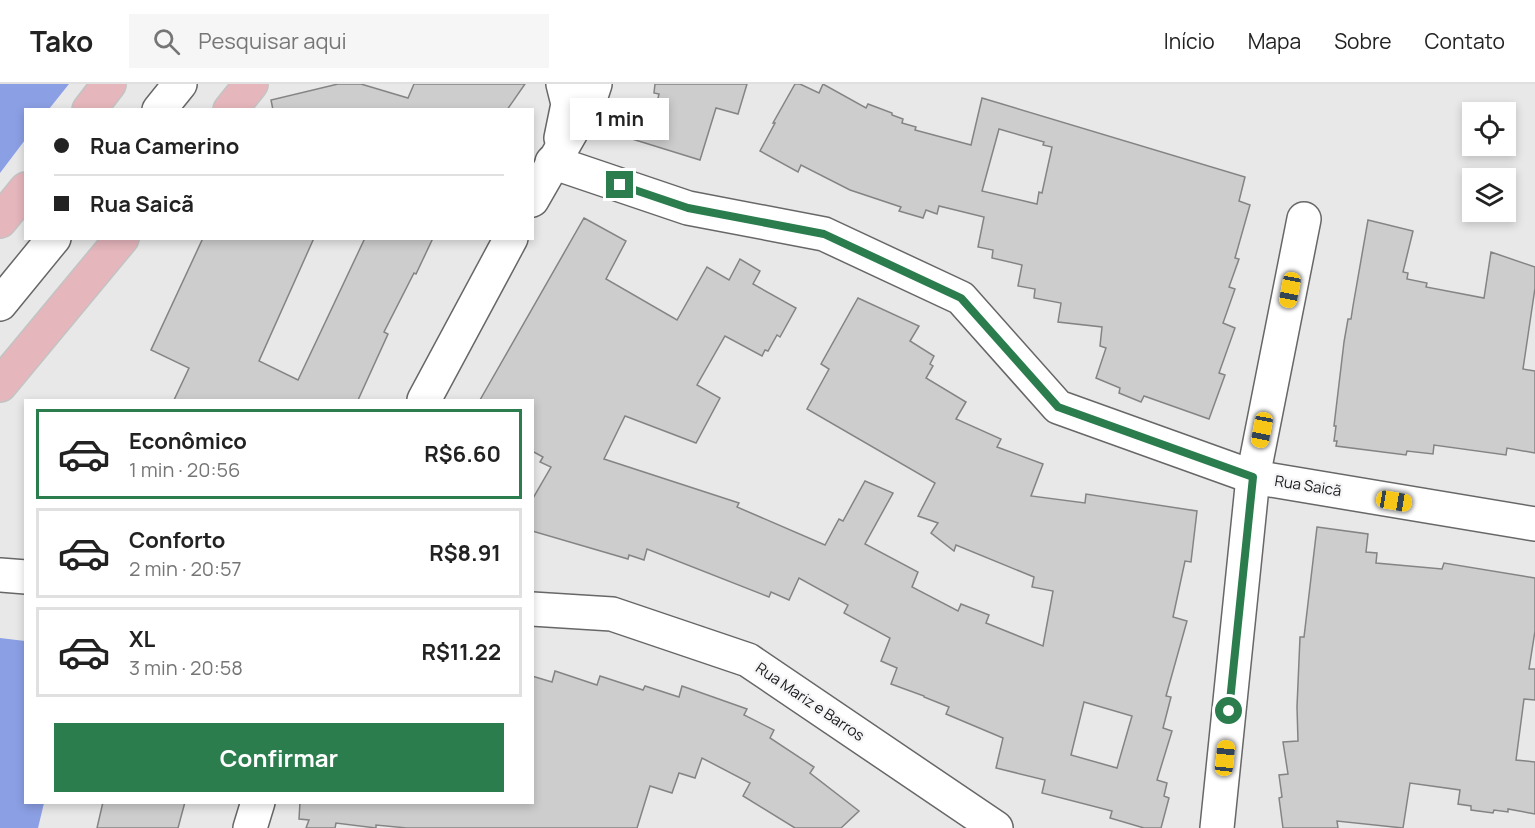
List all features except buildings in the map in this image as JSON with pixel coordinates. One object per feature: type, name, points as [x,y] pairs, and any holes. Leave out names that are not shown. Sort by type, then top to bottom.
[{"type":"main road","points":[[91,108],[110,84]]},
{"type":"main road","points":[[232,108],[251,84]]},
{"type":"main road","points":[[0,221],[24,191]]},
{"type":"main road","points":[[0,385],[120,240]]},
{"type":"street","points":[[161,108],[180,84]]},
{"type":"street","points":[[552,162],[564,130],[568,104],[563,84]]},
{"type":"street","points":[[534,196],[590,99],[595,84]]},
{"type":"street","name":"Rua Saicã","points":[[552,162],[688,208],[824,234],[961,298],[1058,407],[1253,477],[1535,524]]},
{"type":"street","points":[[1217,828],[1253,477],[1304,219]]},
{"type":"street","points":[[0,304],[52,240]]},
{"type":"street","points":[[425,399],[511,240]]},
{"type":"street","points":[[0,575],[24,577]]},
{"type":"street","name":"Rua Mariz e Barros","points":[[534,609],[612,614],[748,660],[996,828]]},
{"type":"street","points":[[250,828],[257,804]]},
{"type":"shaded area","points":[[0,84],[69,84],[50,108],[24,108],[24,141],[0,173]]},
{"type":"shaded area","points":[[0,638],[24,641],[24,804],[44,804],[38,828],[0,828]]},
{"type":"route","points":[[620,185],[688,208],[824,234],[961,298],[1058,407],[1253,477],[1229,711]]}]
